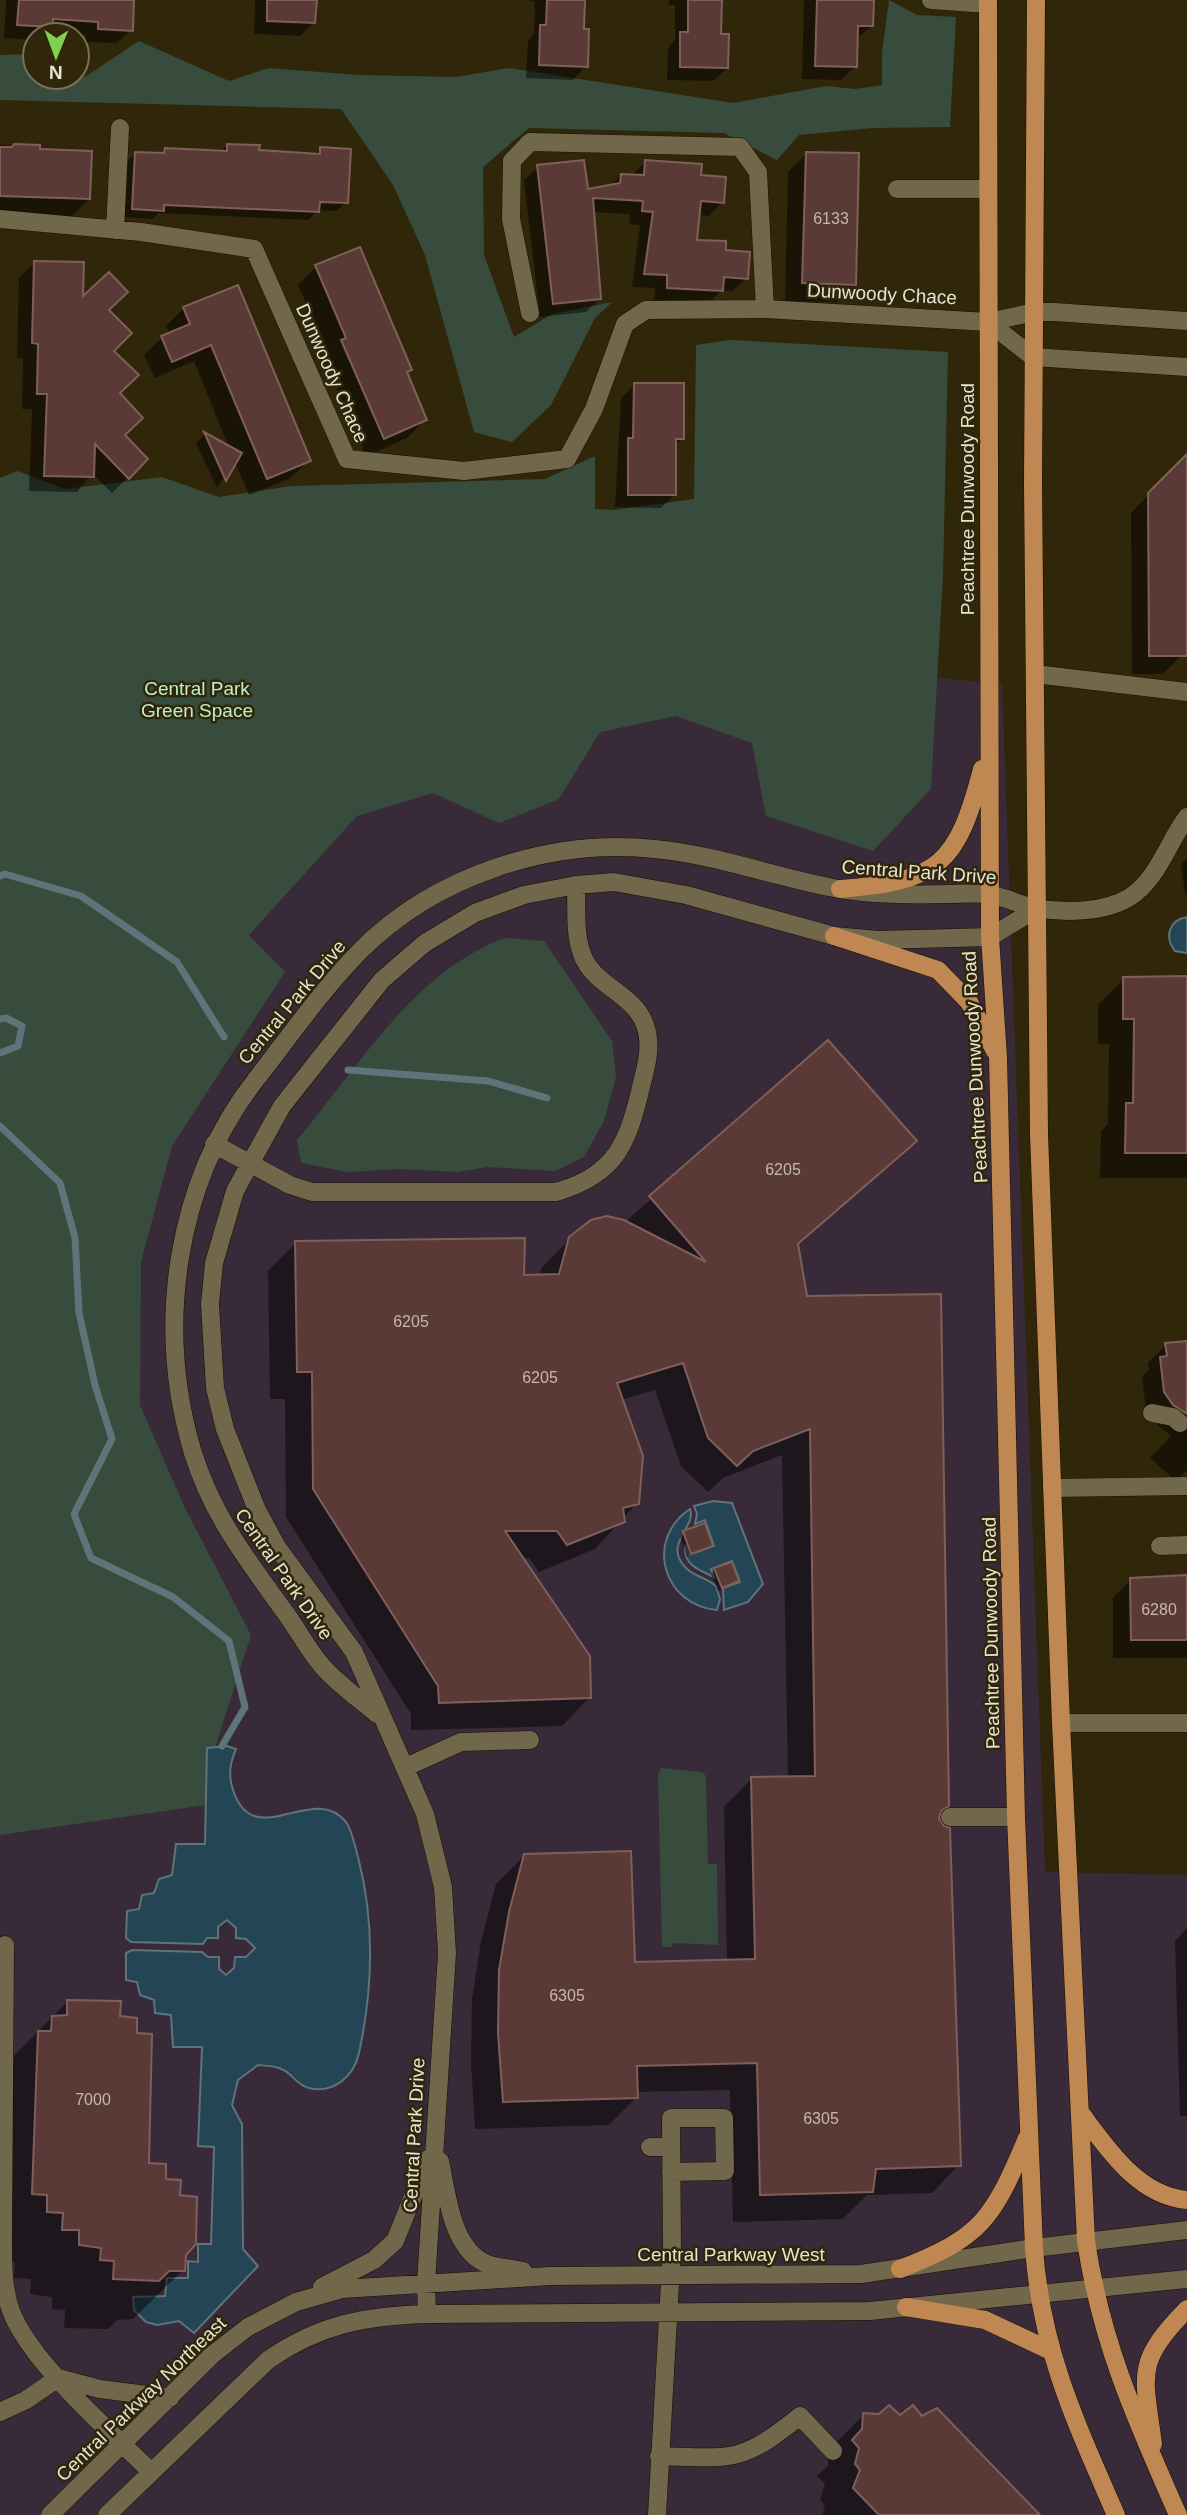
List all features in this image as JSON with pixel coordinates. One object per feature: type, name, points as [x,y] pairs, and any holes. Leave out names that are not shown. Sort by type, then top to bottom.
[{"type":"main road","points":[[1036,0],[1033,357],[1040,1134],[1061,1723],[1086,2241],[1093,2287],[1120,2383],[1178,2515]]},
{"type":"main road","name":"Peachtree Dunwoody Road","points":[[988,2],[990,937],[998,1057],[1016,1817],[1034,2248],[1037,2293],[1049,2350],[1067,2402],[1116,2515]]},
{"type":"main road","points":[[840,890],[892,885],[913,879],[939,862],[957,841],[970,817],[989,745]]},
{"type":"main road","points":[[834,936],[938,970],[969,1002],[998,1057]]},
{"type":"main road","points":[[1080,2112],[1115,2160],[1129,2172],[1143,2183],[1177,2199],[1187,2200]]},
{"type":"main road","points":[[900,2269],[942,2253],[978,2228],[1003,2196],[1030,2132]]},
{"type":"main road","points":[[906,2307],[985,2320],[1049,2350]]},
{"type":"main road","points":[[1156,2465],[1144,2371],[1159,2338],[1187,2309]]},
{"type":"street","points":[[931,0],[988,2]]},
{"type":"street","points":[[115,230],[120,128]]},
{"type":"street","points":[[530,313],[511,219],[512,161],[530,142],[740,147],[758,172],[765,309]]},
{"type":"street","points":[[897,188],[988,189]]},
{"type":"street","name":"Dunwoody Chace","points":[[0,219],[115,230],[254,249],[347,459],[464,471],[567,460],[594,409],[625,324],[635,314],[646,310],[765,309],[988,322],[1035,312],[1187,321]]},
{"type":"street","points":[[988,322],[1033,357],[1187,367]]},
{"type":"street","points":[[1035,674],[1187,692]]},
{"type":"street","points":[[1036,909],[1100,909],[1126,900],[1140,890],[1171,846],[1187,817]]},
{"type":"street","name":"Central Park Drive","points":[[382,1718],[323,1667],[236,1546],[215,1512],[186,1430],[173,1344],[174,1301],[188,1217],[214,1144],[240,1099],[360,951],[397,920],[437,894],[492,869],[551,852],[604,847],[656,849],[707,858],[840,890],[896,895],[990,894],[1036,909]]},
{"type":"street","name":"Central Park Drive","points":[[427,2314],[426,2283],[447,1954],[443,1887],[437,1852],[406,1767],[354,1652],[277,1547],[240,1471],[220,1409],[211,1346],[214,1263],[225,1220],[248,1163],[282,1106],[382,980],[425,943],[475,913],[524,895],[576,885],[614,882],[686,895],[834,936],[878,940],[990,937],[1036,909]]},
{"type":"street","points":[[214,1144],[290,1185],[328,1194],[556,1192],[580,1185],[600,1173],[617,1156],[629,1136],[649,1053],[646,1026],[635,1005],[606,984],[582,957],[576,885]]},
{"type":"street","points":[[1152,1413],[1173,1417],[1180,1423]]},
{"type":"street","points":[[1052,1488],[1187,1486]]},
{"type":"street","points":[[1160,1546],[1187,1545]]},
{"type":"street","points":[[1061,1723],[1187,1723]]},
{"type":"street","points":[[406,1767],[461,1742],[530,1740]]},
{"type":"street","points":[[950,1817],[1016,1817]]},
{"type":"street","points":[[5,1945],[1,2193],[3,2278],[11,2311],[30,2345],[58,2378],[151,2472]]},
{"type":"street","points":[[657,2515],[669,2313],[671,2118],[724,2118],[724,2171],[671,2172]]},
{"type":"street","points":[[435,2140],[453,2219],[467,2247],[485,2263],[550,2276]]},
{"type":"street","points":[[296,2302],[374,2260],[395,2241],[435,2140]]},
{"type":"street","points":[[650,2147],[671,2147]]},
{"type":"street","name":"Central Parkway West","points":[[426,2283],[550,2276],[837,2275],[900,2269],[1086,2241],[1187,2231]]},
{"type":"street","points":[[107,2515],[268,2360],[298,2340],[355,2321],[427,2314],[762,2313],[906,2307],[1187,2279]]},
{"type":"street","name":"Central Parkway Northeast","points":[[50,2515],[212,2356],[248,2327],[296,2302],[342,2289],[426,2283]]},
{"type":"street","points":[[0,2412],[26,2400],[58,2378],[100,2389],[170,2398]]},
{"type":"street","points":[[659,2456],[733,2458],[764,2445],[800,2416],[833,2451]]},
{"type":"shaded area","points":[[0,584],[1002,684],[1045,1872],[1187,1875],[1187,2515],[0,2515]]},
{"type":"green space","points":[[889,0],[917,15],[956,17],[950,127],[873,128],[799,135],[777,160],[724,133],[529,128],[483,167],[484,255],[514,337],[552,314],[612,302],[595,318],[551,405],[512,442],[474,432],[425,255],[393,185],[341,109],[0,100],[0,55],[21,54],[21,91],[91,91],[91,73],[139,41],[229,81],[269,68],[358,75],[456,77],[509,68],[733,103],[826,86],[855,89],[882,85],[882,53]]},
{"type":"green space","name":"Central Park Green Space","points":[[730,340],[948,352],[943,574],[931,789],[873,851],[766,816],[752,743],[676,716],[600,732],[559,799],[499,823],[433,793],[357,816],[249,935],[285,972],[172,1146],[141,1262],[140,1405],[185,1508],[251,1635],[215,1748],[207,1749],[206,1805],[0,1835],[0,478],[17,471],[65,489],[162,477],[219,497],[291,486],[545,479],[595,456],[595,509],[614,510],[694,499],[696,345]]},
{"type":"green space","points":[[504,938],[544,941],[612,1041],[616,1077],[604,1121],[584,1157],[555,1171],[487,1167],[458,1172],[398,1169],[348,1172],[301,1163],[297,1140],[388,1026],[441,975],[471,954]]},
{"type":"green space","points":[[661,1768],[702,1772],[706,1776],[708,1864],[717,1864],[718,1945],[673,1943],[672,1947],[662,1947],[658,1775]]},
{"type":"water","points":[[1187,917],[1187,953],[1175,951],[1170,940],[1170,930],[1172,925]]},
{"type":"water","points":[[713,1501],[732,1503],[763,1584],[748,1602],[724,1610],[723,1588],[740,1582],[732,1561],[711,1569],[714,1577],[693,1566],[685,1552],[685,1545],[689,1555],[714,1546],[705,1520],[695,1524],[697,1514],[694,1506]]},
{"type":"water","points":[[690,1509],[689,1523],[678,1544],[677,1552],[687,1569],[716,1586],[720,1599],[717,1610],[698,1605],[684,1596],[673,1584],[666,1569],[664,1553],[667,1537],[676,1522]]},
{"type":"water","points":[[227,1746],[236,1749],[230,1769],[233,1790],[243,1808],[255,1816],[269,1817],[317,1809],[333,1811],[348,1825],[358,1857],[367,1906],[369,1980],[359,2053],[353,2069],[342,2081],[327,2088],[309,2088],[281,2069],[258,2065],[238,2080],[232,2105],[242,2124],[243,2249],[258,2266],[194,2333],[179,2321],[157,2325],[146,2322],[134,2310],[133,2297],[165,2296],[167,2278],[188,2278],[188,2261],[198,2262],[198,2244],[211,2244],[214,2147],[198,2146],[202,2047],[173,2047],[171,2015],[155,2013],[154,2000],[140,1995],[137,1982],[126,1980],[126,1953],[132,1950],[202,1952],[208,1957],[219,1957],[219,1969],[226,1975],[234,1968],[235,1957],[246,1957],[255,1948],[246,1939],[236,1938],[236,1928],[227,1920],[218,1927],[218,1938],[207,1938],[203,1944],[131,1942],[126,1938],[127,1911],[139,1909],[142,1895],[154,1893],[159,1879],[172,1875],[176,1844],[205,1844],[207,1748]]},
{"type":"building","points":[[19,0],[134,0],[133,31],[98,29],[98,22],[53,19],[21,21],[21,25],[17,25]]},
{"type":"building","points":[[267,0],[317,0],[315,23],[267,21]]},
{"type":"building","points":[[547,0],[585,0],[584,29],[589,29],[588,67],[539,65],[540,25],[546,25]]},
{"type":"building","points":[[688,0],[722,0],[721,34],[729,34],[728,68],[680,67],[680,32],[688,32]]},
{"type":"building","points":[[817,0],[874,0],[873,26],[858,26],[857,67],[815,66]]},
{"type":"building","points":[[14,144],[40,145],[40,149],[92,151],[90,199],[0,196],[0,147],[12,147]]},
{"type":"building","points":[[227,144],[260,145],[259,150],[320,154],[320,147],[351,149],[348,203],[320,202],[319,212],[164,205],[164,211],[132,209],[135,152],[164,153],[165,148],[227,151]]},
{"type":"building","points":[[806,152],[859,153],[856,285],[802,283]]},
{"type":"building","points":[[584,160],[588,189],[620,183],[621,174],[644,175],[645,160],[702,164],[701,175],[726,177],[724,203],[701,201],[697,240],[726,241],[726,250],[750,252],[748,279],[724,277],[723,291],[667,288],[667,275],[644,274],[653,212],[642,211],[643,201],[593,198],[601,299],[553,304],[537,165]]},
{"type":"building","points":[[360,247],[412,370],[407,372],[427,420],[384,439],[341,340],[346,338],[315,265]]},
{"type":"building","points":[[34,261],[84,262],[83,296],[109,272],[128,292],[109,310],[132,333],[114,351],[139,375],[120,393],[143,418],[125,435],[148,459],[129,479],[95,444],[94,477],[44,476],[47,394],[37,394],[38,344],[32,343]]},
{"type":"building","points":[[238,285],[311,461],[267,479],[211,345],[172,362],[161,336],[190,324],[183,307]]},
{"type":"building","points":[[634,383],[684,383],[684,439],[676,439],[676,495],[628,495],[628,438],[633,438]]},
{"type":"building","points":[[204,432],[242,453],[226,481]]},
{"type":"building","points":[[1187,454],[1187,656],[1149,656],[1148,493]]},
{"type":"building","points":[[1187,976],[1187,1153],[1125,1153],[1126,1103],[1133,1103],[1134,1019],[1123,1019],[1123,977]]},
{"type":"building","points":[[828,1040],[917,1141],[798,1244],[807,1296],[941,1294],[949,1806],[941,1811],[939,1818],[944,1826],[950,1828],[961,2166],[876,2169],[873,2192],[760,2195],[757,2063],[637,2066],[638,2098],[503,2102],[498,2033],[499,1970],[509,1912],[524,1854],[631,1851],[635,1962],[755,1959],[751,1777],[815,1776],[810,1429],[753,1451],[737,1466],[708,1438],[683,1363],[617,1383],[643,1456],[639,1504],[623,1508],[625,1522],[567,1545],[557,1531],[505,1531],[590,1656],[591,1698],[439,1703],[438,1686],[313,1489],[312,1372],[297,1372],[295,1241],[525,1238],[524,1275],[559,1274],[569,1237],[591,1220],[607,1216],[624,1220],[706,1262],[649,1196]]},
{"type":"building","points":[[1187,1341],[1187,1414],[1173,1405],[1164,1392],[1160,1357],[1167,1356],[1165,1343]]},
{"type":"building","points":[[705,1523],[713,1546],[691,1554],[683,1531]]},
{"type":"building","points":[[732,1562],[739,1581],[722,1588],[714,1568]]},
{"type":"building","points":[[1187,1575],[1187,1640],[1131,1640],[1130,1578]]},
{"type":"building","points":[[67,2000],[121,2001],[120,2016],[137,2018],[137,2033],[152,2034],[149,2163],[166,2164],[166,2179],[181,2180],[180,2195],[197,2197],[196,2244],[186,2255],[185,2271],[169,2271],[159,2281],[113,2279],[114,2261],[100,2260],[101,2248],[79,2245],[79,2230],[62,2230],[63,2213],[47,2212],[47,2195],[32,2194],[38,2031],[51,2031],[52,2016],[67,2015]]},
{"type":"building","points":[[889,2405],[900,2415],[913,2405],[922,2416],[937,2408],[1040,2515],[879,2515],[853,2488],[860,2470],[855,2464],[859,2448],[852,2440],[862,2429],[863,2413],[879,2414]]},
{"type":"waterway","points":[[0,876],[5,874],[81,896],[177,962],[224,1037]]},
{"type":"waterway","points":[[0,1019],[6,1018],[22,1026],[18,1046],[0,1053]]},
{"type":"waterway","points":[[348,1070],[488,1081],[547,1098]]},
{"type":"waterway","points":[[0,1126],[60,1183],[75,1238],[79,1313],[95,1385],[112,1439],[74,1514],[91,1558],[173,1597],[229,1641],[245,1707],[222,1746]]}]
